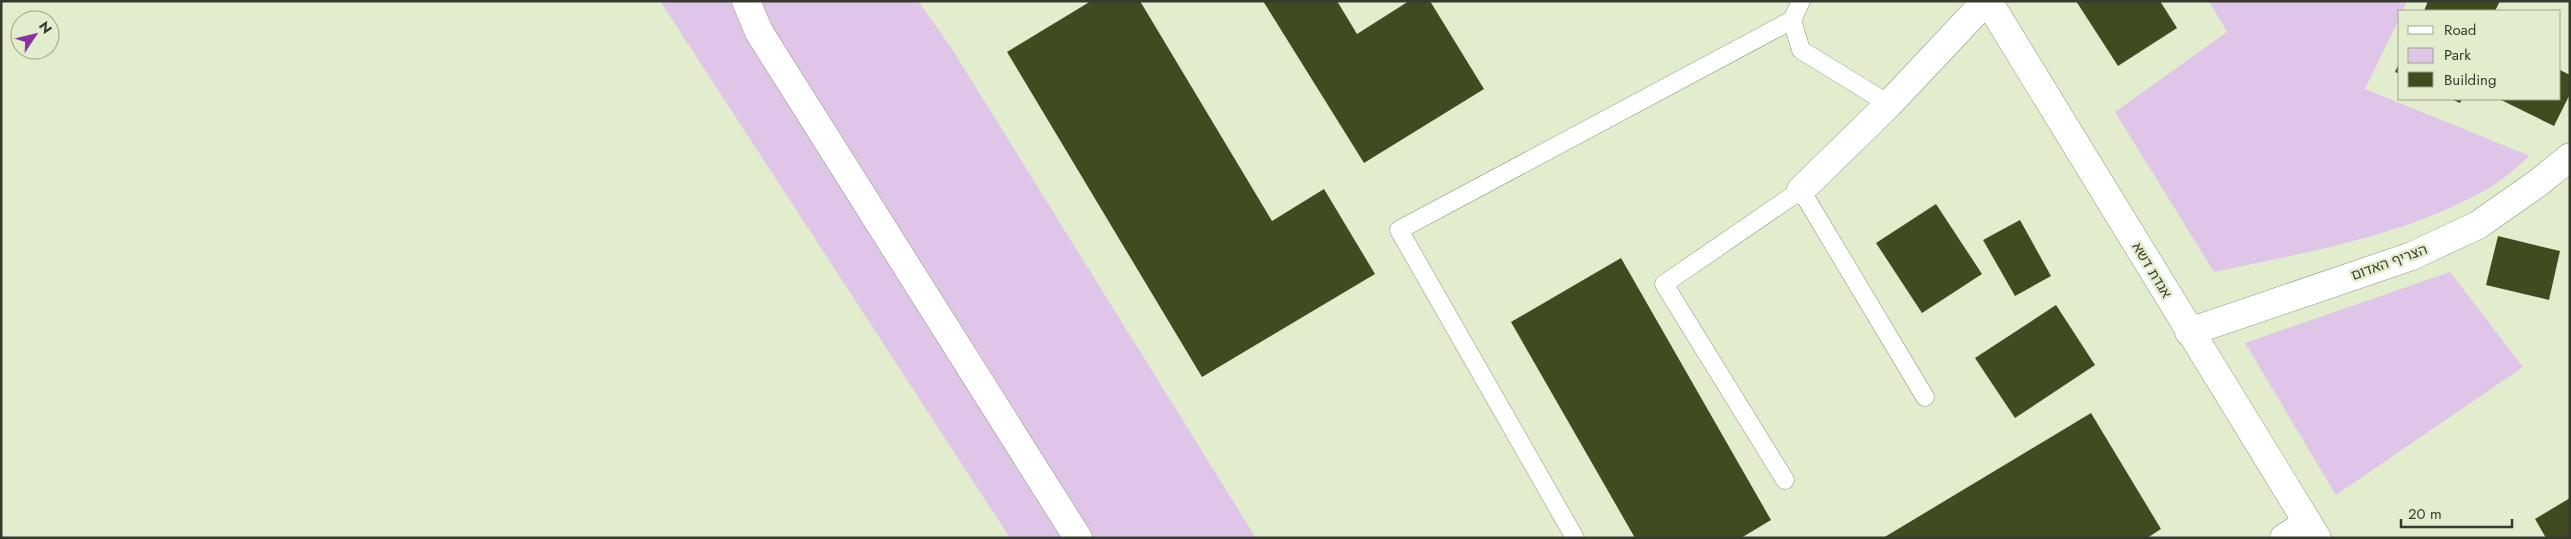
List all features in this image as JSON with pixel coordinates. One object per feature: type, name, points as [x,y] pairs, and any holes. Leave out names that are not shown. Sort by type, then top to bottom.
[{"type":"street","points":[[746,1],[759,32],[1078,538]]},
{"type":"street","points":[[1801,190],[1888,104],[1987,1]]},
{"type":"street","name":"אגדת דשא","points":[[1987,1],[2312,530]]},
{"type":"street","name":"הצריף האדום","points":[[2189,332],[2412,256],[2478,225],[2538,183],[2570,157]]},
{"type":"street","points":[[2284,538],[2312,530]]},
{"type":"lane","points":[[1575,538],[1399,230],[1792,20],[1801,1]]},
{"type":"lane","points":[[1792,20],[1801,50],[1888,104]]},
{"type":"lane","points":[[1785,480],[1664,284],[1801,190],[1925,397]]},
{"type":"green space","points":[[660,1],[918,1],[950,46],[1256,538],[1010,538]]},
{"type":"green space","points":[[2209,1],[2407,1],[2402,10],[2398,10],[2398,21],[2365,89],[2530,156],[2494,185],[2428,217],[2358,240],[2214,272],[2115,112],[2227,32]]},
{"type":"green space","points":[[2450,272],[2523,367],[2336,495],[2245,343]]},
{"type":"building","points":[[1091,1],[1140,1],[1272,221],[1324,189],[1375,274],[1202,377],[1007,52]]},
{"type":"building","points":[[1263,1],[1337,1],[1357,34],[1409,1],[1430,1],[1484,89],[1364,163]]},
{"type":"building","points":[[2076,1],[2160,1],[2177,28],[2118,66]]},
{"type":"building","points":[[2428,1],[2500,1],[2496,10],[2424,10]]},
{"type":"building","points":[[2561,70],[2570,75],[2570,94],[2554,126],[2501,100],[2561,100]]},
{"type":"building","points":[[1936,204],[1982,274],[1922,313],[1876,243]]},
{"type":"building","points":[[2020,220],[2051,276],[2015,296],[1983,240]]},
{"type":"building","points":[[2498,236],[2560,251],[2549,300],[2486,285]]},
{"type":"building","points":[[1621,258],[1771,520],[1741,538],[1635,538],[1511,322]]},
{"type":"building","points":[[2056,305],[2095,365],[2015,418],[1975,358]]},
{"type":"building","points":[[2091,413],[2161,529],[2147,538],[1883,538]]},
{"type":"building","points":[[2570,498],[2570,538],[2546,538],[2535,519]]}]
